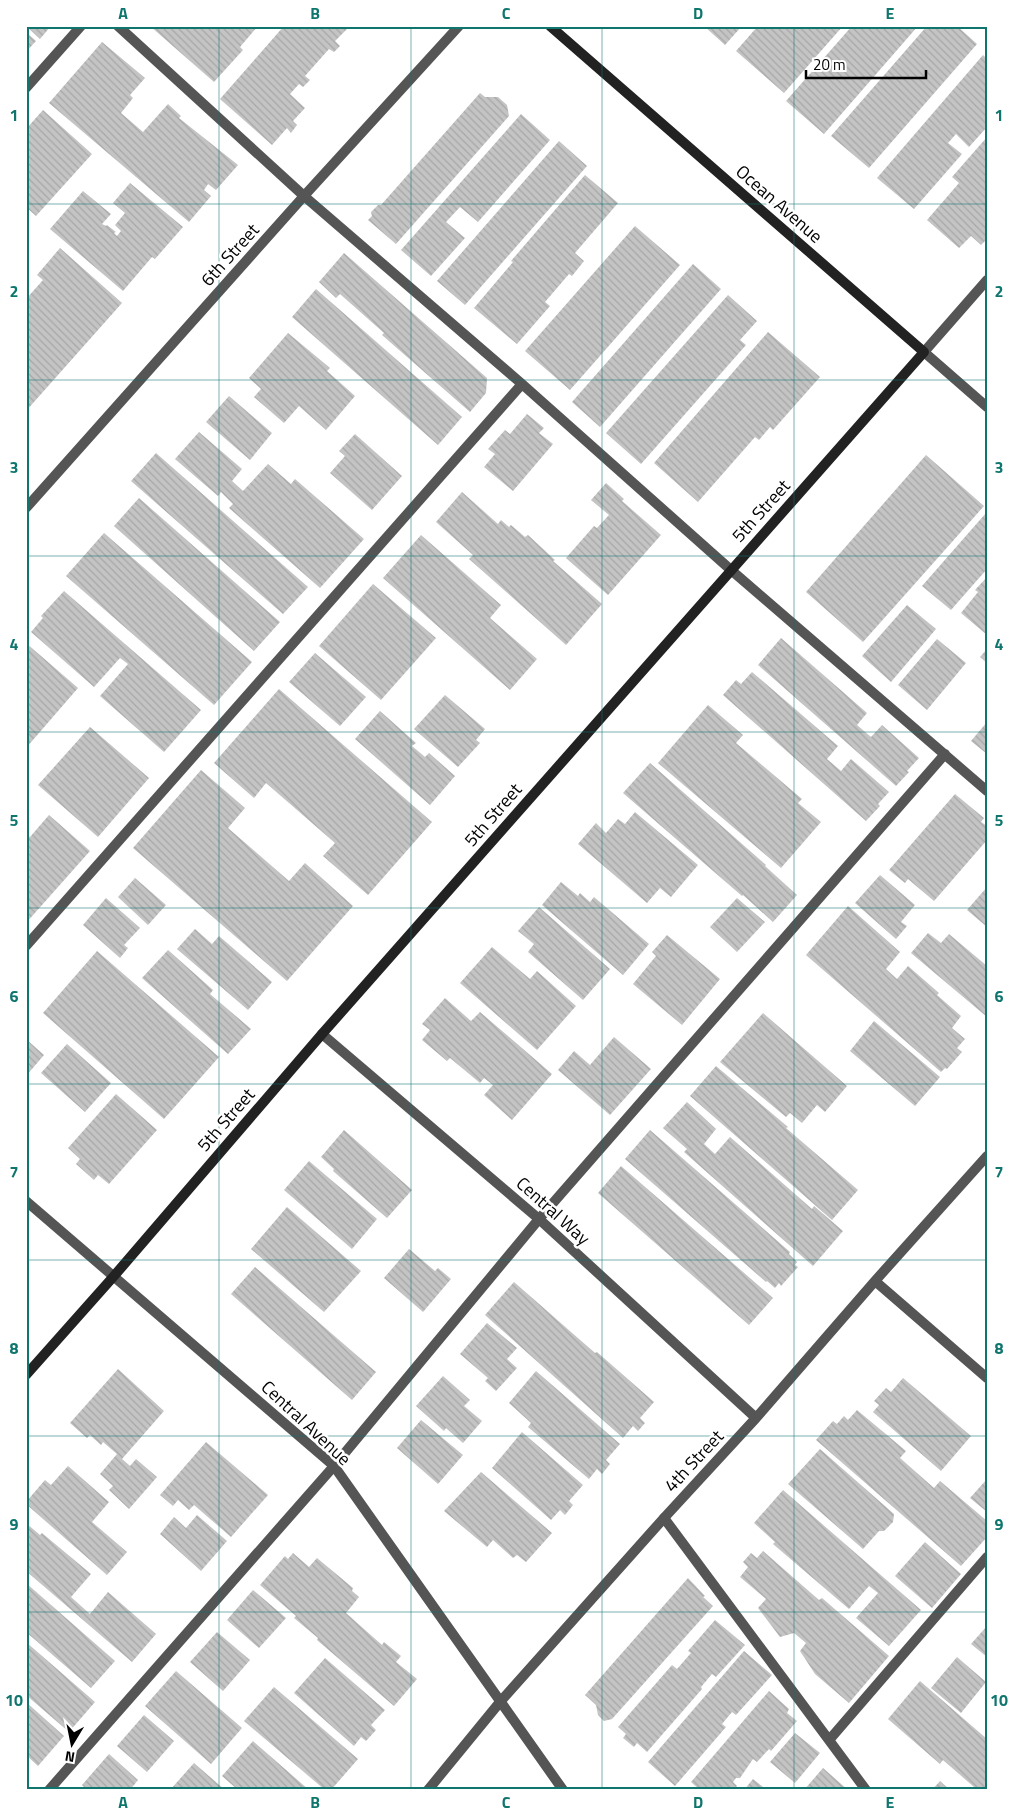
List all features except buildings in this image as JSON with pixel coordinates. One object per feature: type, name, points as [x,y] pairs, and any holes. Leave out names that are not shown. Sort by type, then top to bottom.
[{"type":"main road","name":"Ocean Avenue","points":[[550,26],[924,352]]},
{"type":"main road","name":"5th Street","points":[[26,1375],[114,1276],[322,1034],[924,352]]},
{"type":"street","points":[[26,88],[81,26]]},
{"type":"street","points":[[118,26],[304,196],[522,384],[731,570],[987,791]]},
{"type":"street","name":"6th Street","points":[[26,508],[304,196],[459,26]]},
{"type":"street","name":"5th Street","points":[[924,352],[987,280]]},
{"type":"street","name":"Ocean Avenue","points":[[924,352],[987,407]]},
{"type":"street","points":[[26,946],[522,384]]},
{"type":"street","points":[[49,1790],[334,1466],[539,1219],[945,754]]},
{"type":"street","name":"Central Way","points":[[322,1034],[539,1219],[756,1418]]},
{"type":"street","name":"4th Street","points":[[428,1790],[500,1702],[756,1418],[987,1156]]},
{"type":"street","name":"Central Avenue","points":[[26,1201],[334,1466],[563,1790]]},
{"type":"street","points":[[875,1281],[987,1378]]},
{"type":"street","points":[[664,1518],[830,1739],[866,1790]]},
{"type":"street","points":[[830,1739],[987,1557]]}]
